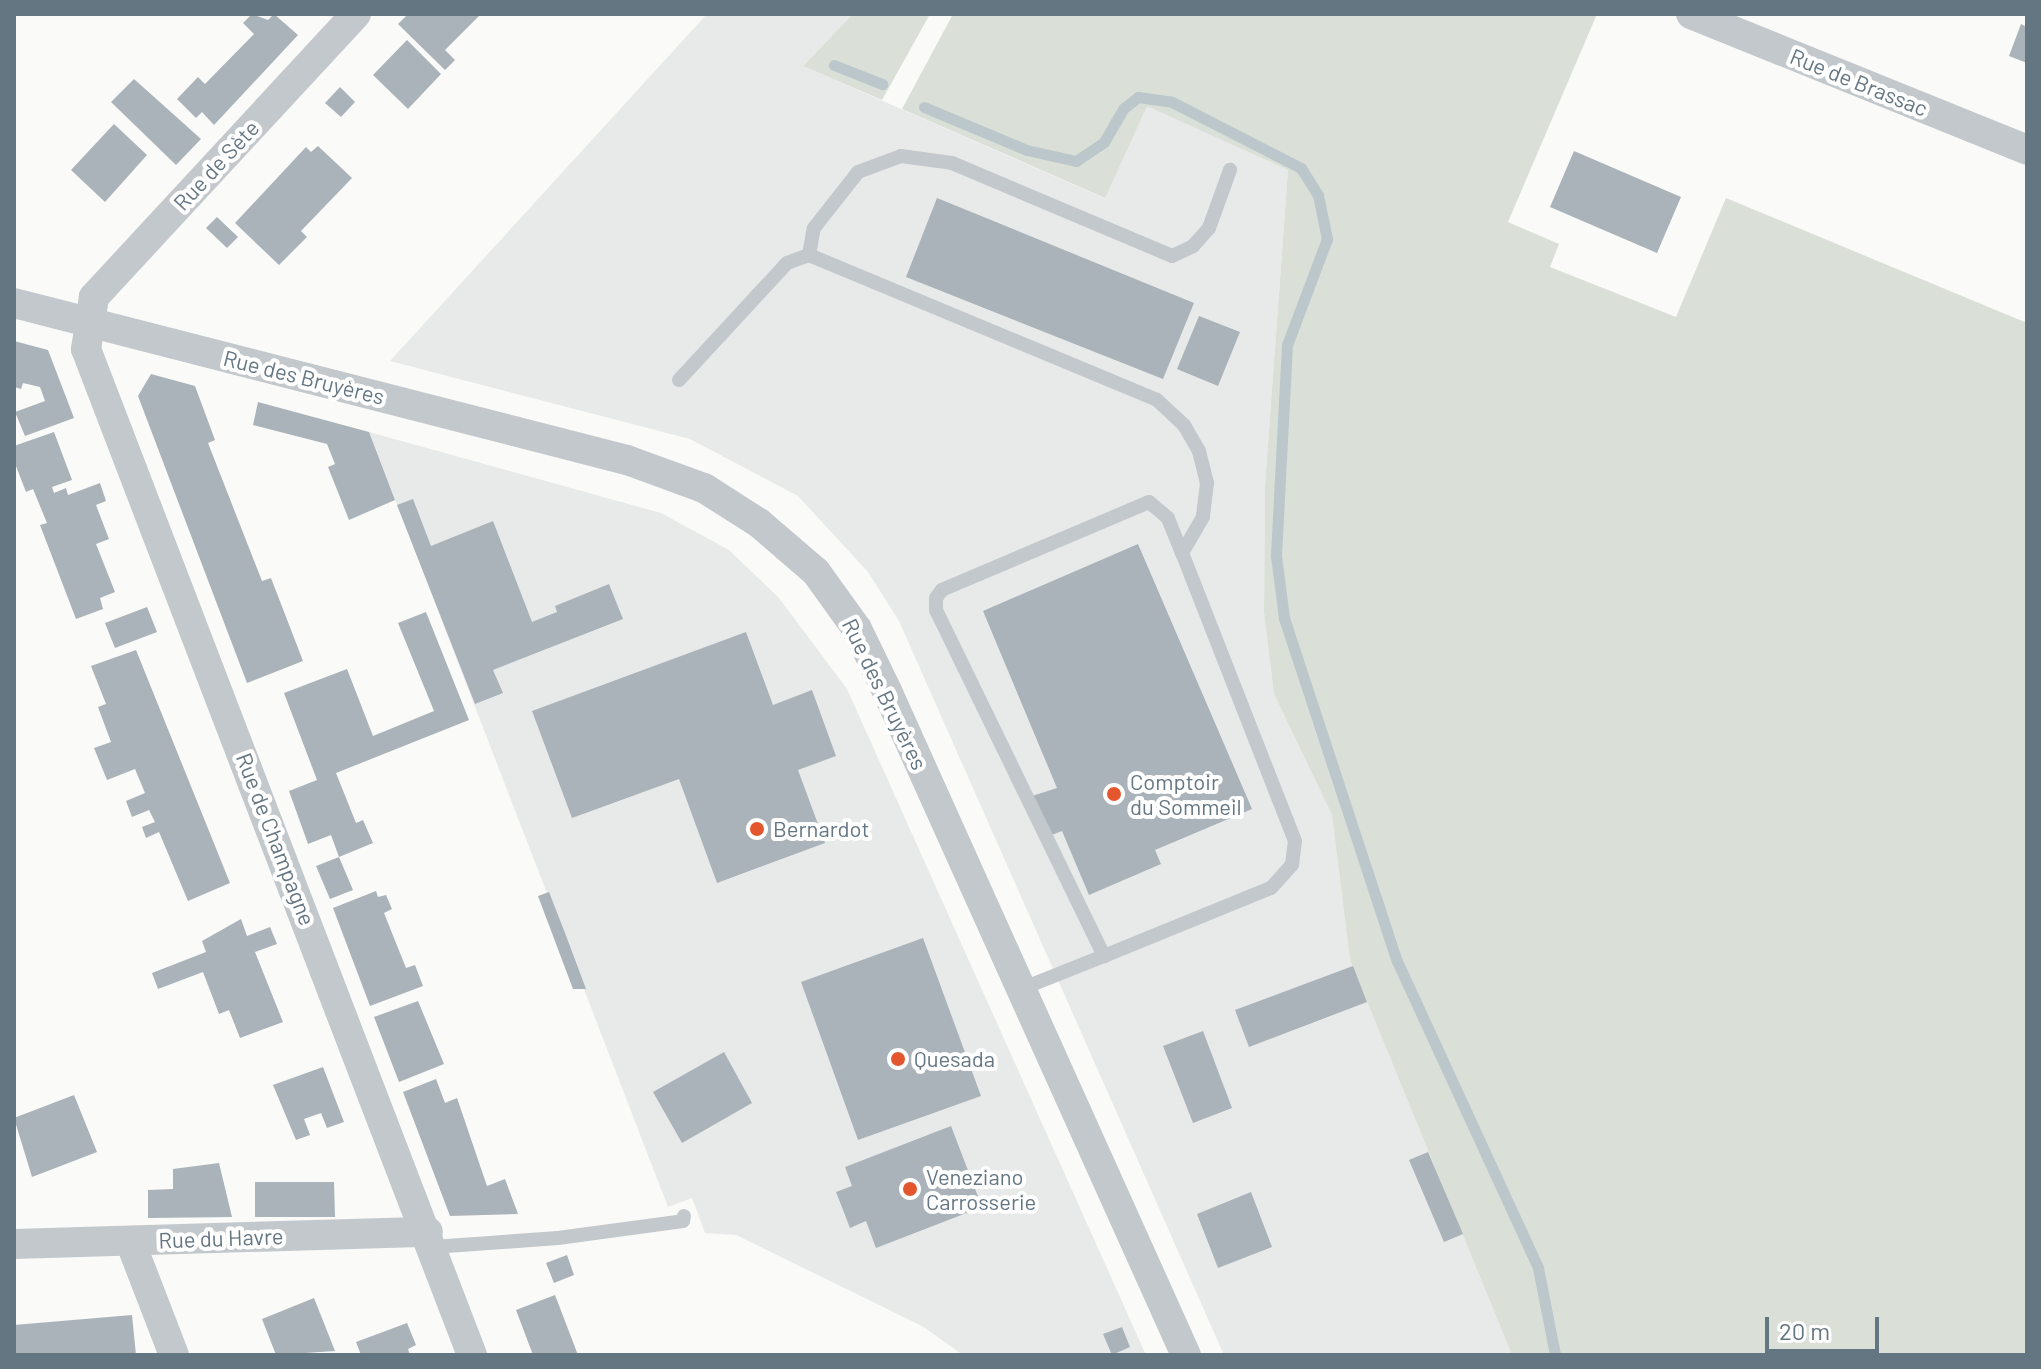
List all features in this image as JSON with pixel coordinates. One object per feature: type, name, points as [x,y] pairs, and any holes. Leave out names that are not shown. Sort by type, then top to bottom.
[{"type":"street","name":"Rue de Sète","points":[[89,322],[94,297],[356,14]]},
{"type":"street","name":"Rue de Brassac","points":[[1708,17],[2027,150]]},
{"type":"street","name":"Rue des Bruyères","points":[[14,303],[627,460],[704,488],[759,523],[816,572],[857,629],[1186,1355]]},
{"type":"street","name":"Rue de Champagne","points":[[89,322],[86,349],[431,1239],[472,1355]]},
{"type":"street","name":"Rue du Havre","points":[[14,1244],[431,1239]]},
{"type":"street","points":[[130,1241],[174,1355]]},
{"type":"lane","points":[[809,255],[814,228],[858,172],[901,156],[952,163],[1172,256],[1193,246],[1209,228],[1230,170]]},
{"type":"lane","points":[[679,380],[787,263],[809,255],[1157,400],[1184,425],[1199,451],[1207,483],[1203,517],[1182,553]]},
{"type":"lane","points":[[1021,989],[1104,956],[1271,888],[1292,865],[1295,841],[1182,553],[1168,518],[1149,502],[956,584],[936,598],[936,610],[1104,956]]},
{"type":"lane","points":[[431,1239],[558,1238],[683,1221],[684,1216]]},
{"type":"shaded area","points":[[707,14],[853,14],[803,66],[1104,198],[1146,105],[1288,170],[1265,485],[1264,613],[1274,694],[1332,815],[1350,960],[1512,1355],[1224,1355],[899,621],[868,572],[798,496],[690,439],[390,361]]},
{"type":"shaded area","points":[[853,14],[930,14],[882,100],[803,66]]},
{"type":"shaded area","points":[[953,14],[1597,14],[1508,222],[1559,244],[1550,267],[1676,317],[1726,198],[2027,323],[2027,1355],[1512,1355],[1350,960],[1332,815],[1274,694],[1264,613],[1265,485],[1288,170],[1147,106],[1105,198],[902,109]]},
{"type":"shaded area","points":[[369,432],[661,513],[729,550],[779,598],[847,689],[1146,1355],[963,1355],[922,1326],[736,1235],[705,1233],[692,1198],[668,1207]]},
{"type":"building","points":[[252,14],[268,20],[274,14],[298,35],[214,125],[202,112],[196,118],[177,99],[198,77],[205,84],[254,34],[243,23]]},
{"type":"building","points":[[408,14],[481,14],[445,50],[455,60],[445,70],[398,24]]},
{"type":"building","points":[[2021,24],[2027,27],[2027,63],[2009,56]]},
{"type":"building","points":[[407,40],[441,74],[408,109],[373,75]]},
{"type":"building","points":[[134,79],[201,139],[176,165],[111,102]]},
{"type":"building","points":[[340,87],[355,102],[341,117],[325,103]]},
{"type":"building","points":[[114,124],[147,155],[105,202],[71,170]]},
{"type":"building","points":[[318,146],[352,178],[301,231],[307,237],[279,265],[235,223],[306,147],[311,152]]},
{"type":"building","points":[[1574,151],[1681,197],[1657,253],[1550,207]]},
{"type":"building","points":[[937,198],[1194,303],[1163,379],[906,277]]},
{"type":"building","points":[[217,217],[238,237],[227,248],[206,228]]},
{"type":"building","points":[[1199,316],[1240,332],[1218,386],[1177,369]]},
{"type":"building","points":[[14,341],[48,350],[74,418],[25,436],[15,412],[45,401],[40,387],[23,383],[21,389],[14,387]]},
{"type":"building","points":[[151,374],[195,386],[215,440],[208,443],[262,581],[271,578],[303,661],[247,683],[138,396]]},
{"type":"building","points":[[258,402],[369,432],[395,500],[349,520],[328,467],[335,464],[327,444],[253,425]]},
{"type":"building","points":[[54,432],[72,480],[52,487],[54,493],[66,488],[68,495],[100,483],[106,501],[96,505],[109,539],[96,544],[115,592],[100,598],[103,609],[76,619],[40,525],[47,523],[33,489],[26,492],[14,461],[14,446]]},
{"type":"building","points":[[413,499],[431,546],[493,521],[532,622],[557,612],[555,606],[609,584],[623,619],[493,670],[503,693],[475,704],[397,505]]},
{"type":"building","points":[[1138,544],[1252,809],[1155,850],[1161,864],[1089,895],[1062,831],[1049,836],[1032,796],[1057,788],[983,611]]},
{"type":"building","points":[[147,607],[157,632],[115,648],[105,623]]},
{"type":"building","points":[[426,612],[469,720],[336,773],[356,823],[363,820],[373,843],[339,857],[331,835],[308,844],[289,791],[317,780],[284,693],[347,669],[373,736],[434,711],[398,623]]},
{"type":"building","points":[[746,632],[773,705],[812,690],[836,756],[798,770],[825,843],[717,883],[679,779],[572,818],[532,711]]},
{"type":"building","points":[[136,650],[230,883],[188,901],[159,832],[146,838],[142,827],[155,822],[149,810],[132,817],[126,801],[145,793],[135,769],[107,780],[94,748],[111,742],[98,707],[106,704],[91,666]]},
{"type":"building","points":[[339,857],[353,890],[330,899],[316,866]]},
{"type":"building","points":[[376,891],[378,897],[386,895],[392,909],[384,913],[406,968],[415,965],[423,986],[370,1006],[333,908]]},
{"type":"building","points":[[549,892],[586,989],[573,989],[538,896]]},
{"type":"building","points":[[241,919],[247,936],[270,927],[277,944],[255,952],[283,1022],[240,1038],[229,1010],[219,1014],[203,972],[158,989],[152,973],[206,952],[202,941]]},
{"type":"building","name":"Quesada","points":[[923,938],[981,1096],[858,1140],[801,982]]},
{"type":"building","points":[[1353,966],[1367,1002],[1249,1047],[1235,1010]]},
{"type":"building","points":[[418,1001],[444,1064],[399,1082],[374,1017]]},
{"type":"building","points":[[1203,1031],[1232,1108],[1193,1123],[1163,1046]]},
{"type":"building","points":[[724,1052],[752,1103],[682,1143],[653,1092]]},
{"type":"building","points":[[323,1067],[344,1122],[327,1128],[321,1113],[304,1119],[310,1135],[296,1140],[273,1085]]},
{"type":"building","points":[[436,1079],[445,1103],[457,1098],[487,1186],[505,1179],[518,1214],[450,1216],[403,1092]]},
{"type":"building","points":[[74,1095],[97,1152],[32,1177],[14,1118]]},
{"type":"building","name":"Veneziano Carrosserie","points":[[951,1126],[982,1207],[876,1248],[866,1221],[850,1228],[836,1192],[852,1186],[845,1167]]},
{"type":"building","points":[[1428,1152],[1463,1234],[1444,1242],[1409,1160]]},
{"type":"building","points":[[219,1163],[232,1217],[148,1218],[148,1190],[173,1189],[173,1169]]},
{"type":"building","points":[[255,1182],[334,1182],[335,1217],[255,1217]]},
{"type":"building","points":[[1251,1192],[1272,1247],[1218,1268],[1197,1214]]},
{"type":"building","points":[[567,1255],[574,1275],[554,1283],[546,1263]]},
{"type":"building","points":[[555,1295],[578,1355],[533,1355],[516,1310]]},
{"type":"building","points":[[314,1298],[335,1351],[276,1355],[262,1319]]},
{"type":"building","points":[[132,1315],[136,1355],[14,1355],[14,1325]]},
{"type":"building","points":[[407,1323],[416,1345],[408,1349],[410,1355],[361,1355],[356,1342]]},
{"type":"building","points":[[1122,1327],[1130,1347],[1112,1355],[1103,1334]]},
{"type":"waterway","points":[[834,65],[882,84]]},
{"type":"waterway","points":[[924,107],[1027,150],[1076,161],[1104,142],[1124,108],[1138,97],[1172,102],[1301,168],[1318,195],[1327,239],[1287,345],[1276,556],[1284,618],[1397,961],[1538,1268],[1555,1355]]},
{"type":"place","name":"Comptoir du Sommeil","points":[[1114,794]]},
{"type":"place","name":"Bernardot","points":[[757,829]]},
{"type":"place","name":"Quesada","points":[[898,1059]]},
{"type":"place","name":"Veneziano Carrosserie","points":[[910,1189]]}]
